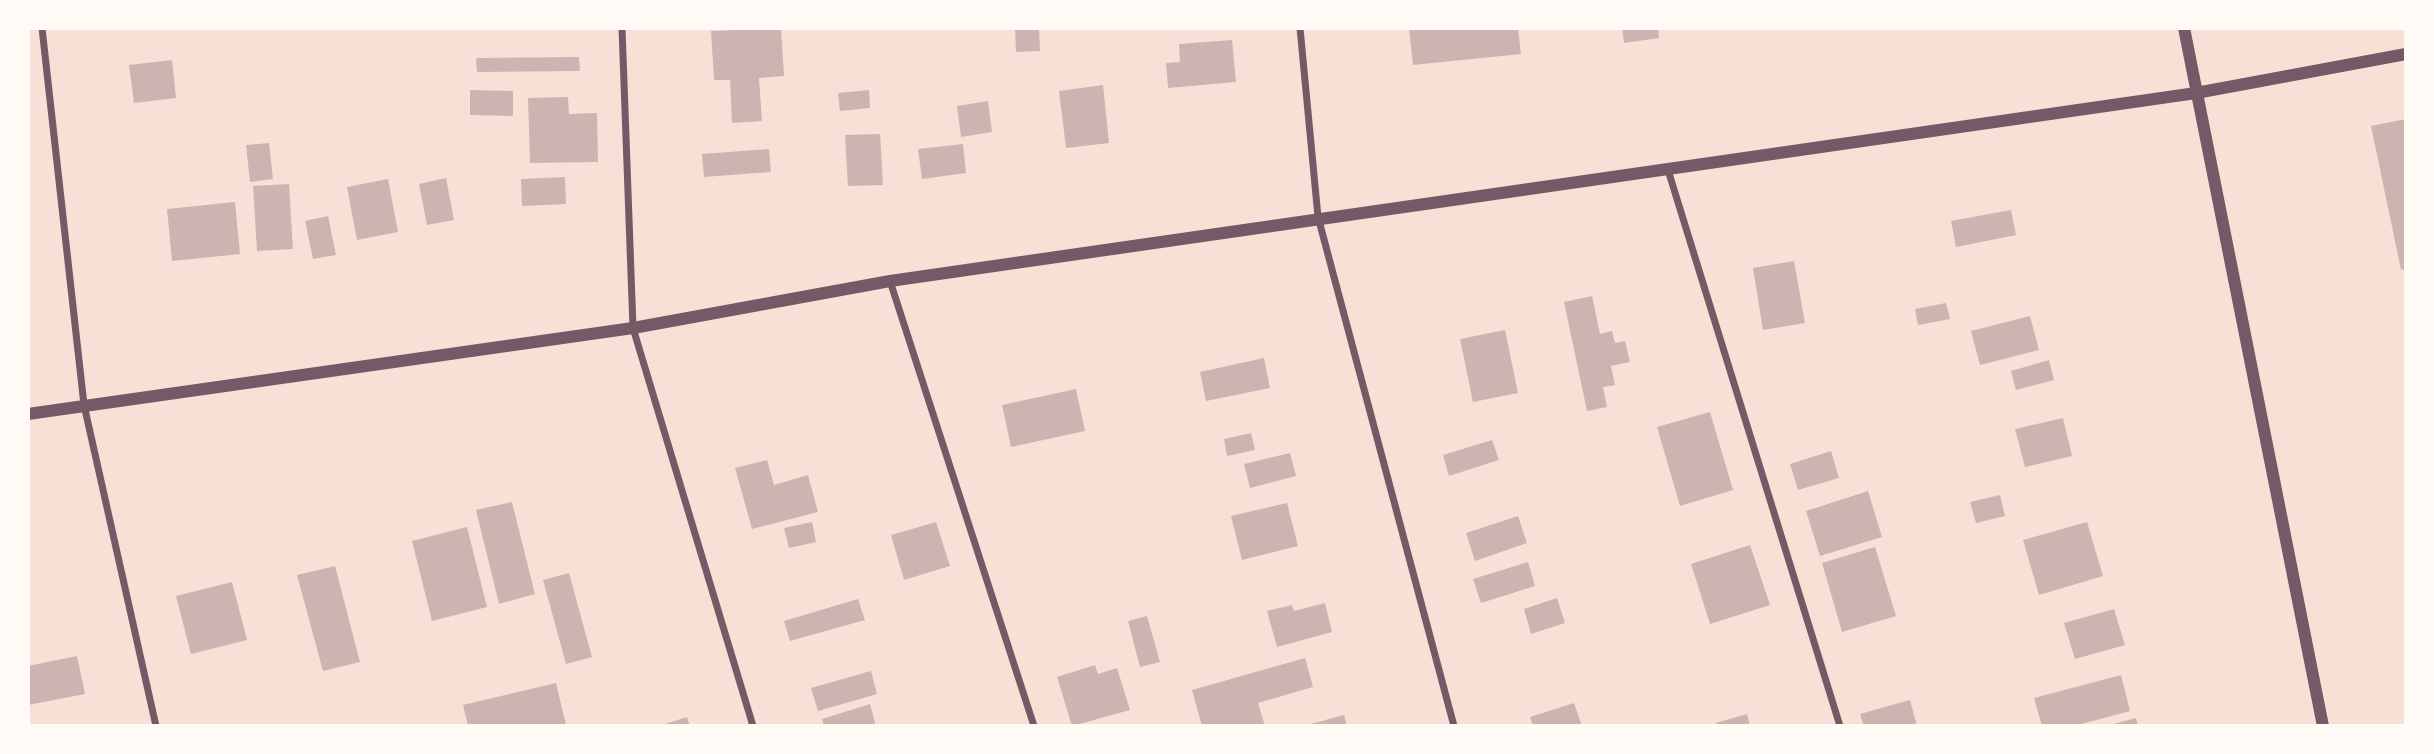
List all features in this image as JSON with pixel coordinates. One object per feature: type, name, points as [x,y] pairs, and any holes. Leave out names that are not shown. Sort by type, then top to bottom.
[{"type":"street","points":[[42,28],[84,405],[156,726]]},
{"type":"street","points":[[622,28],[633,328],[754,726]]},
{"type":"street","points":[[1300,28],[1318,217],[1454,726]]},
{"type":"street","points":[[2184,28],[2323,726]]},
{"type":"street","points":[[28,414],[633,328],[890,281],[1318,217],[1668,170],[2196,93],[2406,54]]},
{"type":"street","points":[[1668,170],[1840,726]]},
{"type":"street","points":[[890,281],[1034,726]]},
{"type":"building","points":[[781,28],[784,76],[759,78],[762,121],[732,123],[730,80],[714,80],[711,31]]},
{"type":"building","points":[[1015,28],[1039,28],[1040,51],[1016,52]]},
{"type":"building","points":[[1409,28],[1518,28],[1521,54],[1413,65]]},
{"type":"building","points":[[1622,28],[1658,28],[1659,38],[1624,43]]},
{"type":"building","points":[[1232,40],[1236,82],[1168,88],[1166,63],[1180,62],[1179,44]]},
{"type":"building","points":[[579,57],[580,71],[477,72],[476,58]]},
{"type":"building","points":[[172,60],[176,98],[134,103],[129,65]]},
{"type":"building","points":[[1103,85],[1109,143],[1066,148],[1059,91]]},
{"type":"building","points":[[470,90],[513,91],[513,116],[470,115]]},
{"type":"building","points":[[869,90],[870,108],[840,111],[838,93]]},
{"type":"building","points":[[568,97],[569,114],[597,113],[598,162],[530,163],[528,98]]},
{"type":"building","points":[[988,101],[992,132],[961,137],[957,106]]},
{"type":"building","points":[[2406,119],[2406,269],[2401,270],[2371,126]]},
{"type":"building","points":[[880,134],[883,185],[848,186],[845,135]]},
{"type":"building","points":[[269,143],[273,179],[250,182],[246,145]]},
{"type":"building","points":[[963,144],[966,173],[922,179],[918,149]]},
{"type":"building","points":[[769,149],[771,172],[704,177],[702,154]]},
{"type":"building","points":[[565,177],[566,204],[522,206],[521,179]]},
{"type":"building","points":[[446,178],[454,220],[427,225],[419,184]]},
{"type":"building","points":[[388,179],[398,232],[357,240],[347,187]]},
{"type":"building","points":[[289,184],[293,249],[257,251],[253,186]]},
{"type":"building","points":[[235,202],[240,254],[172,261],[167,209]]},
{"type":"building","points":[[2011,210],[2016,235],[1956,247],[1951,221]]},
{"type":"building","points":[[328,216],[336,255],[313,259],[305,221]]},
{"type":"building","points":[[1794,261],[1805,323],[1763,330],[1753,268]]},
{"type":"building","points":[[1592,296],[1600,334],[1612,331],[1615,343],[1625,341],[1630,362],[1611,366],[1615,385],[1603,387],[1607,407],[1587,411],[1564,302]]},
{"type":"building","points":[[1946,303],[1950,319],[1918,325],[1915,309]]},
{"type":"building","points":[[2030,316],[2039,350],[1980,365],[1971,331]]},
{"type":"building","points":[[1505,330],[1518,393],[1473,402],[1460,339]]},
{"type":"building","points":[[1264,358],[1270,388],[1206,401],[1200,372]]},
{"type":"building","points":[[2049,360],[2054,380],[2016,390],[2011,371]]},
{"type":"building","points":[[1076,389],[1085,431],[1011,447],[1002,405]]},
{"type":"building","points":[[1710,412],[1733,490],[1680,506],[1657,427]]},
{"type":"building","points":[[2063,418],[2072,456],[2025,467],[2015,429]]},
{"type":"building","points":[[1251,433],[1255,450],[1227,456],[1224,439]]},
{"type":"building","points":[[1492,440],[1499,460],[1449,476],[1443,455]]},
{"type":"building","points":[[1831,451],[1839,478],[1798,490],[1790,464]]},
{"type":"building","points":[[1290,453],[1296,476],[1250,488],[1244,464]]},
{"type":"building","points":[[767,460],[774,485],[808,475],[818,512],[752,529],[735,468]]},
{"type":"building","points":[[1868,491],[1882,537],[1820,556],[1806,511]]},
{"type":"building","points":[[2000,495],[2005,516],[1976,523],[1970,502]]},
{"type":"building","points":[[512,502],[535,594],[499,604],[476,510]]},
{"type":"building","points":[[1287,503],[1298,546],[1242,560],[1231,516]]},
{"type":"building","points":[[1518,516],[1527,543],[1475,561],[1466,533]]},
{"type":"building","points":[[812,522],[816,542],[789,548],[784,528]]},
{"type":"building","points":[[936,522],[950,566],[904,580],[891,535]]},
{"type":"building","points":[[2087,522],[2103,576],[2039,595],[2023,540]]},
{"type":"building","points":[[467,527],[487,607],[432,621],[412,541]]},
{"type":"building","points":[[1750,545],[1770,605],[1710,624],[1691,564]]},
{"type":"building","points":[[1875,547],[1896,616],[1842,632],[1822,563]]},
{"type":"building","points":[[1528,562],[1535,586],[1481,603],[1473,579]]},
{"type":"building","points":[[335,566],[360,662],[323,671],[297,575]]},
{"type":"building","points":[[569,573],[592,657],[566,664],[543,580]]},
{"type":"building","points":[[232,582],[247,640],[191,654],[176,596]]},
{"type":"building","points":[[1557,598],[1565,623],[1531,634],[1524,609]]},
{"type":"building","points":[[858,599],[865,620],[790,641],[784,621]]},
{"type":"building","points":[[1325,603],[1332,632],[1277,647],[1267,611],[1292,605],[1294,611]]},
{"type":"building","points":[[2114,609],[2125,645],[2075,659],[2064,623]]},
{"type":"building","points":[[1147,616],[1160,662],[1140,667],[1128,621]]},
{"type":"building","points":[[77,656],[85,694],[28,705],[28,666]]},
{"type":"building","points":[[1305,658],[1313,687],[1258,703],[1265,726],[1202,726],[1192,690]]},
{"type":"building","points":[[1095,665],[1098,674],[1117,668],[1130,710],[1072,726],[1057,677]]},
{"type":"building","points":[[871,671],[877,694],[818,711],[811,688]]},
{"type":"building","points":[[2121,675],[2130,711],[2074,726],[2042,726],[2034,698]]},
{"type":"building","points":[[556,683],[566,725],[468,726],[463,705]]},
{"type":"building","points":[[1910,700],[1917,726],[1864,726],[1860,714]]},
{"type":"building","points":[[1574,703],[1582,726],[1533,726],[1530,717]]},
{"type":"building","points":[[870,704],[876,726],[824,726],[822,719]]},
{"type":"building","points":[[1747,714],[1750,726],[1717,726],[1716,723]]},
{"type":"building","points":[[1344,715],[1347,726],[1307,726],[1307,725]]},
{"type":"building","points":[[687,717],[690,726],[662,726],[662,725]]},
{"type":"building","points":[[2136,718],[2138,726],[2110,726],[2110,725]]}]
